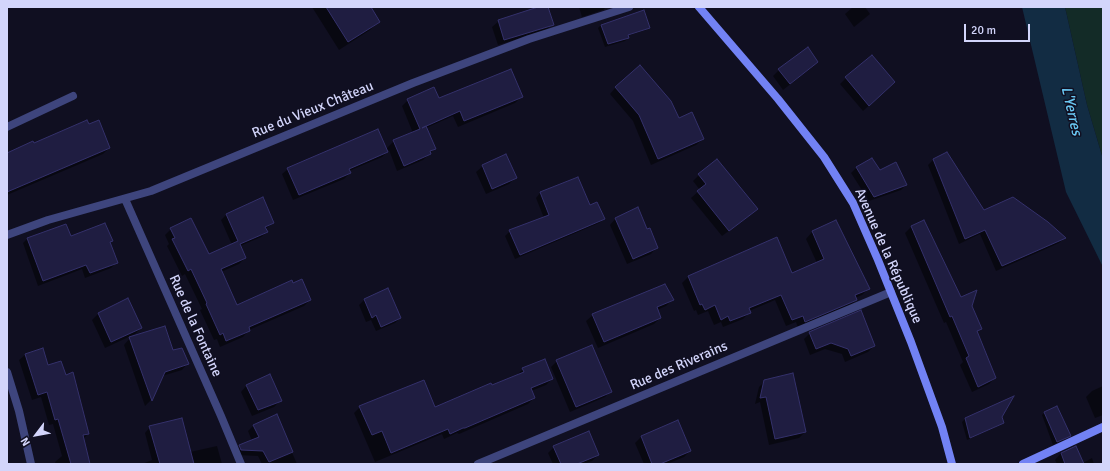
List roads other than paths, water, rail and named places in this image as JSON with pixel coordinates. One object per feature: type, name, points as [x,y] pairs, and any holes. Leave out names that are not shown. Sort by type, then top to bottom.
[{"type":"street","name":"Rue du Vieux Château","points":[[7,235],[48,220],[124,200],[151,191],[412,83],[529,40],[629,7]]},
{"type":"street","name":"Avenue de la République","points":[[699,7],[778,99],[824,157],[853,203],[891,292],[942,427],[952,464]]},
{"type":"street","points":[[7,127],[73,96]]},
{"type":"street","name":"Rue de la Fontaine","points":[[124,200],[241,464]]},
{"type":"street","name":"Rue des Riverains","points":[[478,464],[891,292]]},
{"type":"street","points":[[7,372],[31,464]]},
{"type":"street","points":[[1024,464],[1103,427]]},
{"type":"water","name":"L'Yerres","points":[[1022,7],[1065,7],[1087,105],[1103,159],[1103,267],[1066,192]]}]
